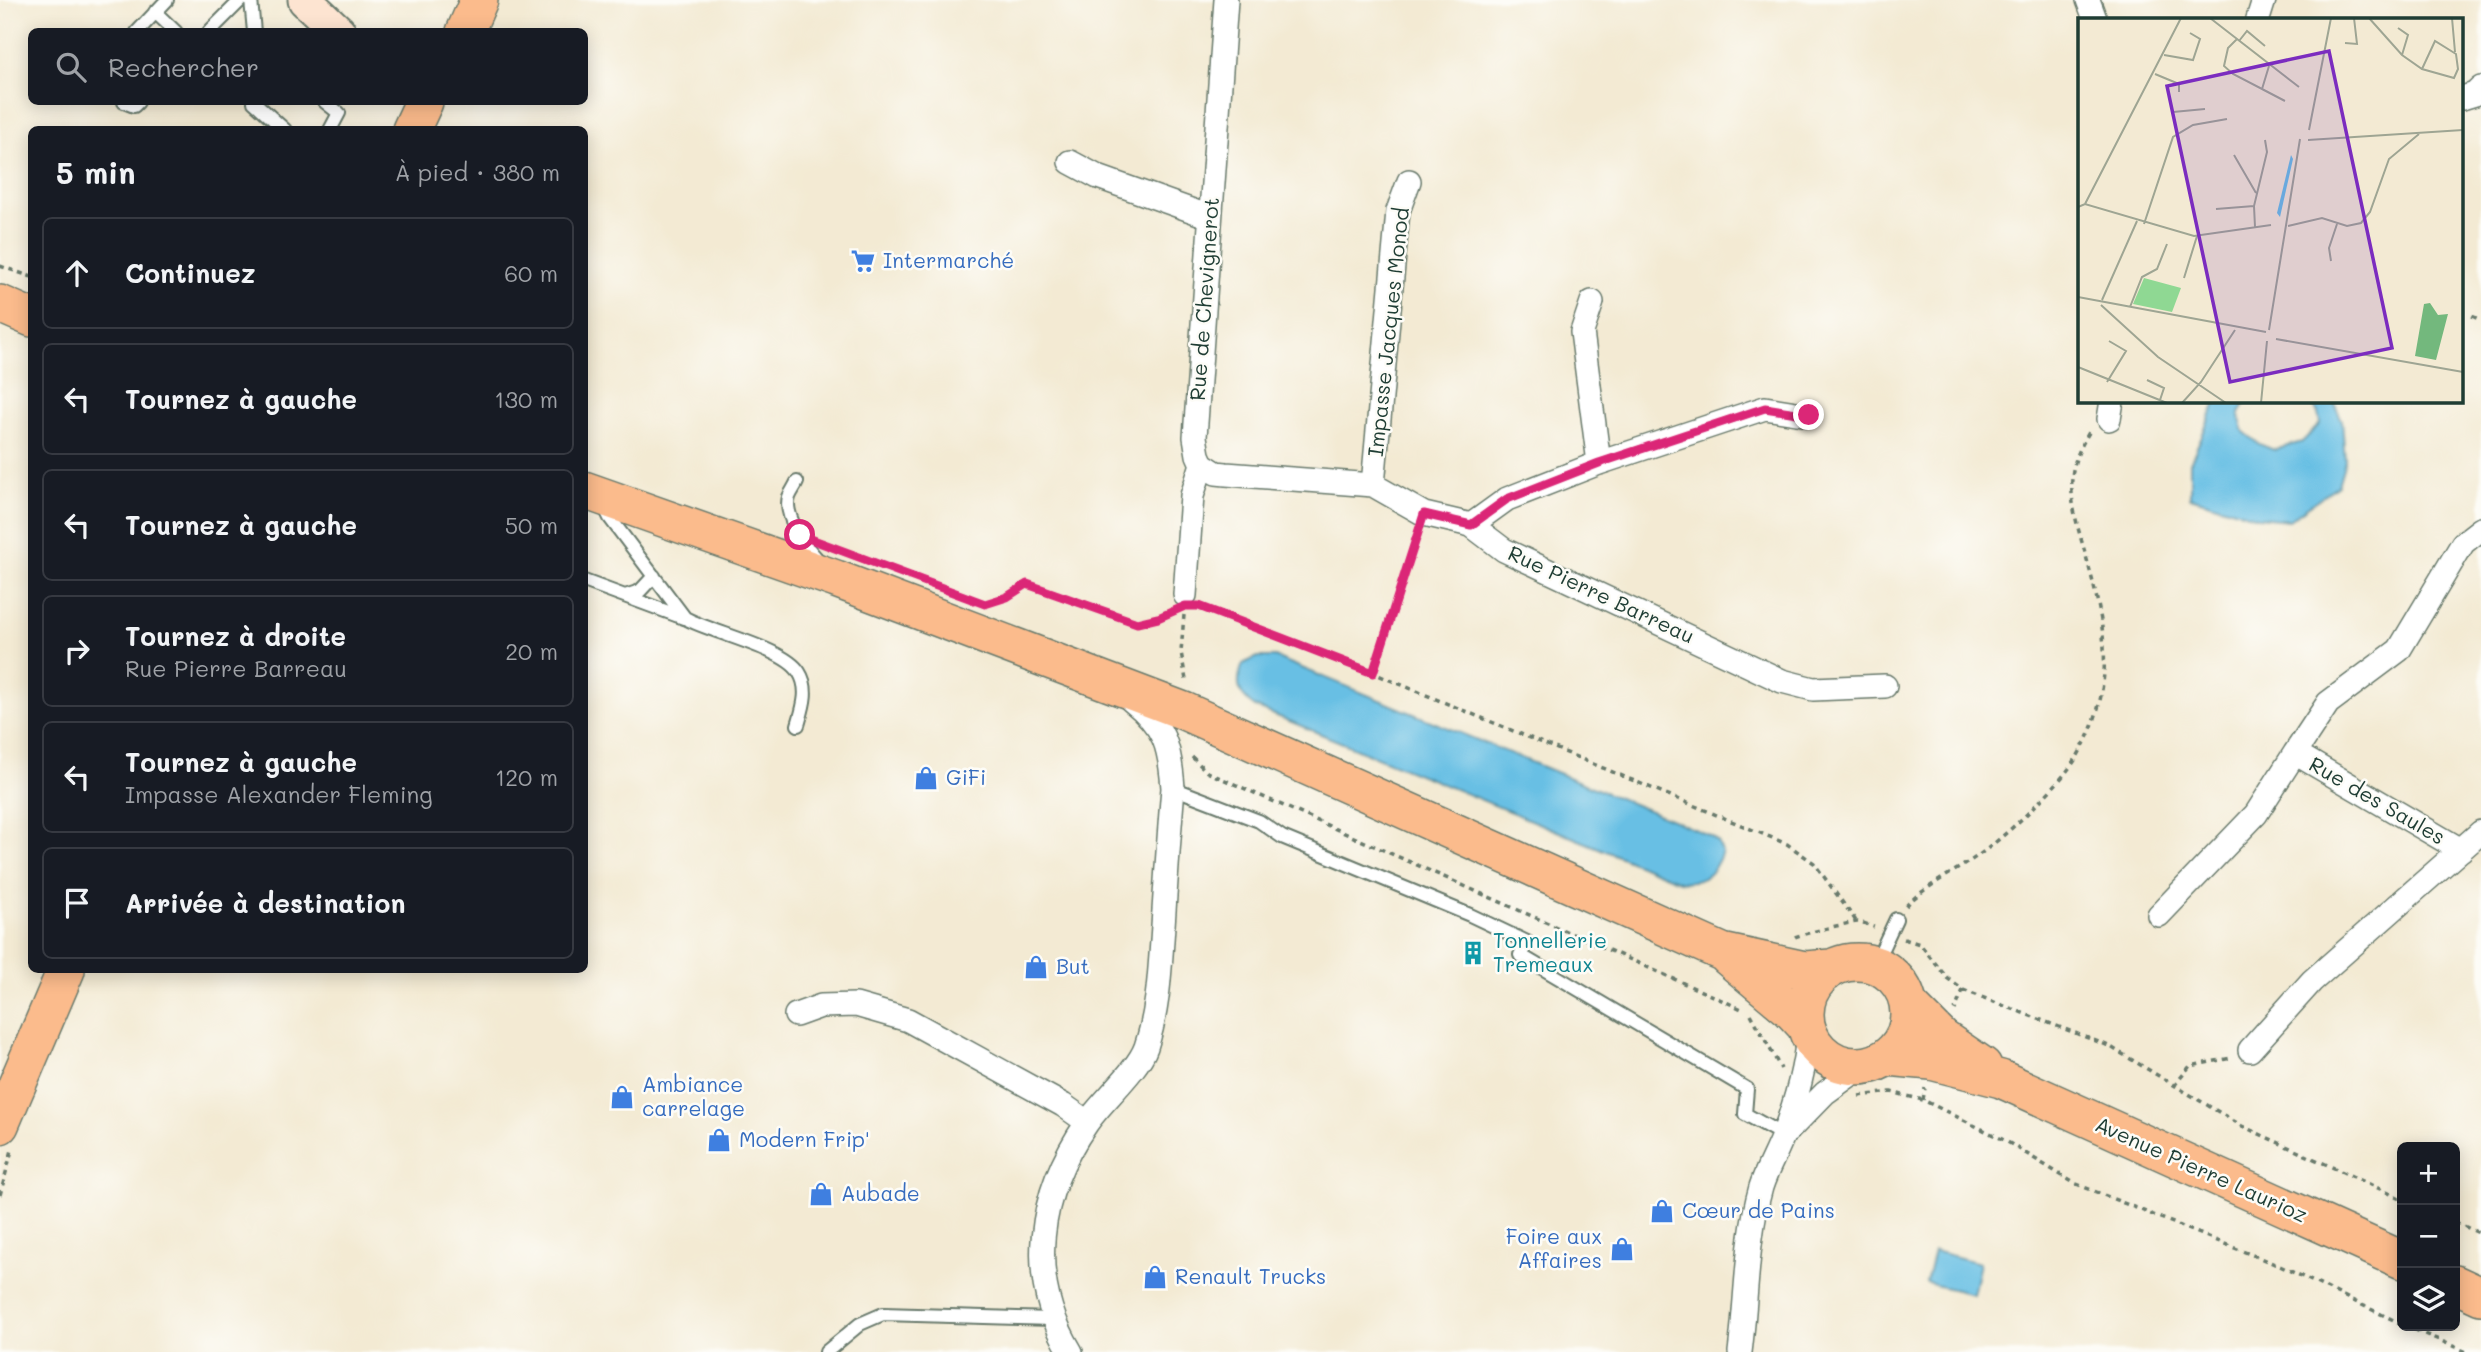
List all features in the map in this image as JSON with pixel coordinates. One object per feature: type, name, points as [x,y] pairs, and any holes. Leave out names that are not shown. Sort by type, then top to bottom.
[{"type":"main road","points":[[305,0],[335,28]]},
{"type":"main road","points":[[467,28],[480,0]]},
{"type":"main road","points":[[417,117],[440,105]]},
{"type":"main road","points":[[0,280],[28,290]]},
{"type":"main road","points":[[0,304],[28,316]]},
{"type":"main road","points":[[590,494],[836,579],[1184,711],[1722,952],[1807,1030],[1817,1048],[1829,1059],[1844,1065],[1874,1062],[1901,1043],[1908,1025],[1909,1004],[1897,980],[1887,970],[1881,948],[1860,961],[1845,962],[1831,968],[1818,978],[1809,992],[1804,1008],[1807,1030]]},
{"type":"main road","points":[[1766,990],[1805,970],[1831,968]]},
{"type":"main road","points":[[0,1125],[65,973]]},
{"type":"main road","name":"Avenue Pierre Laurioz","points":[[1909,1004],[1937,1049],[2397,1258]]},
{"type":"main road","name":"Avenue Pierre Laurioz","points":[[1874,1062],[1937,1049]]},
{"type":"main road","points":[[2460,1286],[2481,1296]]},
{"type":"street","name":"Rue de Chevignerot","points":[[1185,601],[1192,496],[1202,464],[1195,437],[1226,0]]},
{"type":"street","points":[[2088,0],[2095,18]]},
{"type":"street","points":[[2258,18],[2264,0]]},
{"type":"street","points":[[2464,97],[2475,94],[2481,88]]},
{"type":"street","points":[[1070,162],[1098,177],[1210,217]]},
{"type":"street","name":"Impasse Jacques Monod","points":[[1373,485],[1398,211],[1409,181]]},
{"type":"street","points":[[1592,302],[1582,332],[1599,463]]},
{"type":"street","points":[[1471,525],[1507,499],[1599,463],[1765,408],[1809,415]]},
{"type":"street","name":"Rue Pierre Barreau","points":[[1202,464],[1208,470],[1226,474],[1373,485],[1424,514],[1471,525],[1504,550],[1782,681],[1813,688],[1885,686]]},
{"type":"street","name":"Rue des Saules","points":[[2461,850],[2295,753],[2328,703],[2399,650],[2462,542],[2481,529]]},
{"type":"street","points":[[1071,1352],[1053,1319],[1042,1264],[1043,1232],[1049,1198],[1087,1122],[1145,1050],[1155,1013],[1172,788],[1171,760],[1162,731],[1147,713],[1105,680]]},
{"type":"street","points":[[2159,915],[2256,814],[2295,753]]},
{"type":"street","points":[[2250,1050],[2312,981],[2481,832]]},
{"type":"street","points":[[796,1015],[821,1006],[856,1005],[908,1020],[1063,1105],[1087,1122]]},
{"type":"street","points":[[1740,1352],[1753,1232],[1761,1189],[1801,1081],[1807,1030]]},
{"type":"street","points":[[1783,1135],[1825,1093],[1874,1062]]},
{"type":"lane","points":[[141,28],[167,0]]},
{"type":"lane","points":[[213,28],[241,0]]},
{"type":"lane","points":[[251,0],[254,28]]},
{"type":"lane","points":[[155,12],[172,28]]},
{"type":"lane","points":[[257,105],[281,126]]},
{"type":"lane","points":[[329,105],[339,113],[332,126]]},
{"type":"lane","points":[[797,482],[789,498],[788,510],[803,542],[836,579]]},
{"type":"lane","points":[[590,494],[685,618]]},
{"type":"lane","points":[[625,596],[640,591],[654,576]]},
{"type":"lane","points":[[588,582],[778,655],[792,664],[799,671],[805,692],[805,703],[798,725]]},
{"type":"lane","points":[[1172,788],[1259,821],[1282,837],[1470,915],[1527,942],[1520,955],[1747,1089],[1745,1114],[1783,1135]]},
{"type":"lane","points":[[1881,948],[1896,919]]},
{"type":"lane","points":[[826,1352],[860,1324],[883,1314],[1053,1319]]},
{"type":"path","points":[[0,266],[28,275]]},
{"type":"path","points":[[2472,316],[2481,320]]},
{"type":"path","points":[[1896,919],[1909,903],[1983,852],[2043,796],[2076,759],[2096,721],[2104,680],[2105,639],[2077,522],[2072,479],[2078,452],[2091,428],[2111,410]]},
{"type":"path","points":[[1373,673],[1424,514]]},
{"type":"path","points":[[985,604],[1007,597],[1027,584],[1137,623],[1158,618],[1185,601]]},
{"type":"path","points":[[1185,601],[1373,673],[1787,844],[1814,863],[1856,921],[1881,948],[1920,944],[1947,978],[1963,990],[2109,1046],[2242,1126],[2397,1197]]},
{"type":"path","points":[[1184,711],[1189,699],[1181,652],[1185,601]]},
{"type":"path","points":[[1191,755],[1207,772],[1766,990]]},
{"type":"path","points":[[1801,1081],[1788,1077],[1781,1069],[1766,990],[1783,950],[1791,940],[1801,933],[1831,929],[1856,921]]},
{"type":"path","points":[[1923,1100],[1937,1049],[1963,990]]},
{"type":"path","points":[[2174,1086],[2190,1066],[2233,1058],[2250,1050]]},
{"type":"path","points":[[1825,1093],[1835,1100],[1891,1092],[1923,1100],[2006,1141],[2074,1183],[2282,1267],[2397,1322]]},
{"type":"path","points":[[2460,1224],[2481,1234]]},
{"type":"path","points":[[2418,1331],[2466,1352]]},
{"type":"water","points":[[2217,402],[2246,402],[2239,416],[2244,432],[2259,444],[2274,450],[2302,442],[2320,424],[2317,411],[2309,402],[2333,402],[2342,420],[2345,461],[2338,485],[2289,520],[2258,517],[2190,497],[2190,463]]},
{"type":"water","points":[[1257,657],[1275,657],[1709,835],[1718,842],[1722,852],[1719,860],[1711,872],[1701,879],[1679,881],[1255,707],[1242,693],[1239,677],[1243,664]]},
{"type":"water","points":[[1934,1251],[1980,1263],[1973,1294],[1926,1283]]},
{"type":"place","name":"Intermarché","points":[[863,261]]},
{"type":"place","name":"GiFi","points":[[926,778]]},
{"type":"place","name":"Tonnellerie Tremeaux","points":[[1473,953]]},
{"type":"place","name":"But","points":[[1036,967]]},
{"type":"place","name":"Ambiance carrelage","points":[[622,1097]]},
{"type":"place","name":"Modern Frip'","points":[[719,1140]]},
{"type":"place","name":"Aubade","points":[[821,1194]]},
{"type":"place","name":"Cœur de Pains","points":[[1662,1211]]},
{"type":"place","name":"Foire aux Affaires","points":[[1622,1249]]},
{"type":"place","name":"Renault Trucks","points":[[1155,1277]]},
{"type":"route","points":[[800,535],[985,604],[1007,597],[1027,584],[1137,623],[1158,618],[1185,606],[1199,606],[1373,673],[1424,514],[1471,525],[1507,499],[1599,463],[1765,408],[1809,415]]}]
